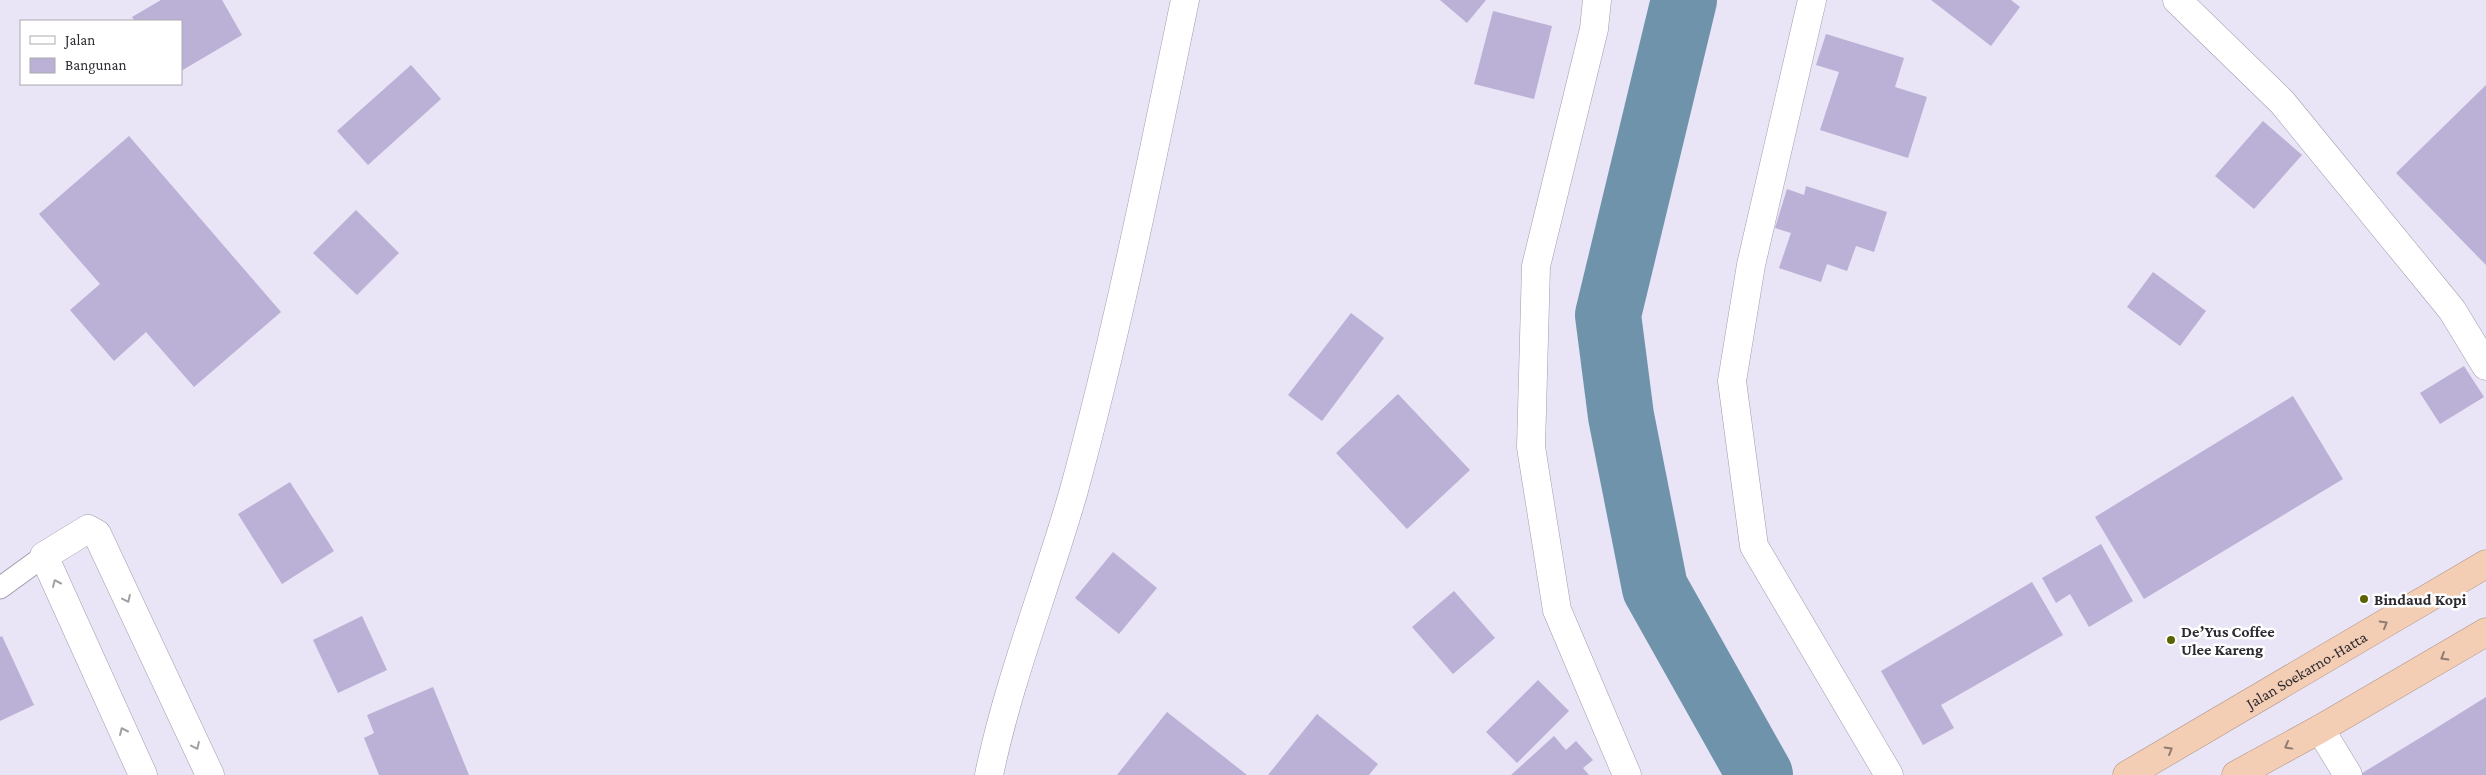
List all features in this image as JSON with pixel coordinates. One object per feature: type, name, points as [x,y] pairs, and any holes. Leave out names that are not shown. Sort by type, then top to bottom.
[{"type":"highway","name":"Jalan Soekarno-Hatta","points":[[2126,775],[2486,564]]},
{"type":"highway","points":[[2236,775],[2326,738],[2486,632]]},
{"type":"street","points":[[989,775],[1031,625],[1076,481],[1148,180],[1185,0]]},
{"type":"street","points":[[1597,0],[1594,29],[1536,266],[1531,448],[1558,610],[1627,775]]},
{"type":"street","points":[[1812,0],[1751,265],[1732,381],[1754,546],[1889,775]]},
{"type":"street","points":[[2177,0],[2282,102],[2452,310],[2486,366]]},
{"type":"street","points":[[143,775],[44,556],[88,529],[97,534],[210,775]]},
{"type":"street","points":[[2326,738],[2347,774]]},
{"type":"lane","points":[[0,588],[44,556]]},
{"type":"building","points":[[161,0],[222,0],[242,35],[182,70],[182,20],[134,20],[132,17]]},
{"type":"building","points":[[1440,0],[1486,0],[1467,23]]},
{"type":"building","points":[[1931,0],[2011,0],[2020,7],[1991,46]]},
{"type":"building","points":[[1493,11],[1552,26],[1534,99],[1474,84]]},
{"type":"building","points":[[1826,34],[1904,58],[1895,87],[1927,97],[1908,158],[1820,130],[1839,72],[1816,65]]},
{"type":"building","points":[[411,65],[441,99],[368,165],[337,131]]},
{"type":"building","points":[[2486,85],[2486,265],[2396,173]]},
{"type":"building","points":[[2263,121],[2302,155],[2254,209],[2215,176]]},
{"type":"building","points":[[129,136],[281,312],[194,387],[146,332],[114,361],[70,310],[100,284],[39,214]]},
{"type":"building","points":[[1806,186],[1887,212],[1874,252],[1856,246],[1847,271],[1827,264],[1821,282],[1779,268],[1791,233],[1775,228],[1787,189],[1804,195]]},
{"type":"building","points":[[356,210],[399,253],[357,295],[313,253]]},
{"type":"building","points":[[2153,272],[2206,311],[2180,346],[2127,307]]},
{"type":"building","points":[[1351,313],[1384,338],[1322,421],[1288,395]]},
{"type":"building","points":[[2464,366],[2484,397],[2440,424],[2420,393]]},
{"type":"building","points":[[1398,394],[1470,470],[1407,529],[1336,453]]},
{"type":"building","points":[[2293,396],[2343,479],[2144,599],[2095,517]]},
{"type":"building","points":[[290,482],[334,551],[282,584],[238,514]]},
{"type":"building","points":[[2101,544],[2133,601],[2089,627],[2070,594],[2056,603],[2042,578]]},
{"type":"building","points":[[1113,552],[1157,588],[1119,634],[1075,598]]},
{"type":"building","points":[[2032,582],[2063,635],[1941,705],[1954,728],[1923,745],[1881,671]]},
{"type":"building","points":[[1454,591],[1495,638],[1453,674],[1412,627]]},
{"type":"building","points":[[362,616],[387,670],[338,693],[313,640]]},
{"type":"building","points":[[2,636],[34,705],[0,721],[0,637]]},
{"type":"building","points":[[1538,680],[1569,711],[1517,763],[1486,732]]},
{"type":"building","points":[[433,687],[469,775],[379,775],[364,738],[374,733],[367,715]]},
{"type":"building","points":[[2486,697],[2486,775],[2359,775],[2433,730]]},
{"type":"building","points":[[1167,712],[1247,775],[1117,775]]},
{"type":"building","points":[[1317,714],[1378,764],[1369,775],[1268,775]]},
{"type":"building","points":[[1554,736],[1566,750],[1576,741],[1593,760],[1583,768],[1589,775],[1511,775]]},
{"type":"waterway","points":[[1684,0],[1608,315],[1621,416],[1655,588],[1760,775]]},
{"type":"place","name":"Bindaud Kopi","points":[[2364,599]]},
{"type":"place","name":"De’Yus Coffee Ulee Kareng","points":[[2171,640]]}]
